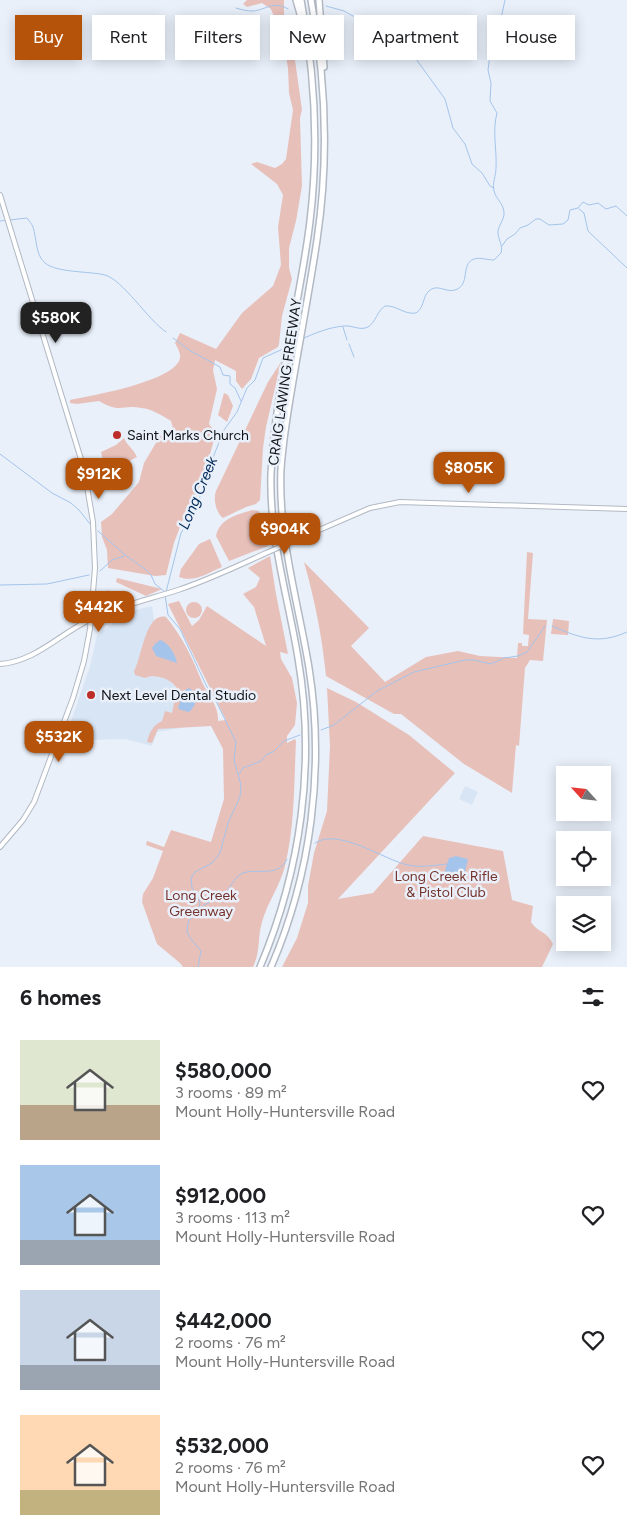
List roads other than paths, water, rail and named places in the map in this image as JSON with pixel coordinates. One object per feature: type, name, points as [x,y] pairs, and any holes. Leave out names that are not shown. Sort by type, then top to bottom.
[{"type":"highway","points":[[296,0],[300,15]]},
{"type":"highway","name":"CRAIG LAWING FREEWAY","points":[[301,0],[303,15]]},
{"type":"highway","name":"CRAIG LAWING FREEWAY","points":[[271,967],[291,912],[301,873],[311,820],[315,767],[312,687],[306,646],[287,556],[282,509],[282,451],[317,242],[323,190],[325,137],[323,90],[311,0]]},
{"type":"highway","points":[[318,0],[323,42],[323,90]]},
{"type":"highway","name":"CRAIG LAWING FREEWAY","points":[[260,967],[274,931],[290,878],[300,828],[306,746],[302,682],[276,546],[271,494],[275,433],[306,249],[313,181],[314,113],[310,60]]},
{"type":"main road","points":[[0,196],[86,477],[92,513],[94,543],[94,585],[91,619],[78,681],[37,796],[23,820],[0,847]]},
{"type":"main road","points":[[0,664],[18,661],[91,619],[174,591],[246,563],[370,508],[394,502],[627,509]]},
{"type":"water","points":[[160,640],[171,649],[177,663],[156,656],[152,648]]},
{"type":"water","points":[[189,688],[196,696],[196,700],[189,712],[178,708],[184,691]]},
{"type":"water","points":[[456,856],[468,859],[465,872],[446,872],[449,858]]},
{"type":"waterway","name":"Long Creek","points":[[302,339],[339,327],[368,327],[385,306],[408,313],[416,313],[421,308],[427,293],[432,289],[438,288],[452,291],[460,287],[463,284],[467,265],[474,259],[494,260],[501,253],[502,248],[498,231],[504,212],[494,188],[497,113],[490,101],[491,83],[488,70],[490,55],[499,37],[505,0]]},
{"type":"waterway","points":[[236,8],[253,11],[278,5],[288,9]]},
{"type":"waterway","points":[[326,6],[344,11],[354,16]]},
{"type":"waterway","points":[[417,60],[445,99],[453,128],[465,144],[472,164],[482,173],[490,186],[494,188]]},
{"type":"waterway","points":[[502,246],[520,228],[536,219],[540,219],[549,225],[563,224],[568,220],[570,210],[578,208],[583,202],[589,205],[598,203],[606,209],[616,206],[627,216]]},
{"type":"waterway","points":[[579,209],[584,213],[588,231],[627,268]]},
{"type":"waterway","points":[[0,221],[27,218],[33,227],[39,255],[45,263],[57,269],[105,275],[112,278],[166,332]]},
{"type":"waterway","points":[[343,327],[347,340]]},
{"type":"waterway","points":[[173,338],[189,350],[220,367],[223,375],[230,376],[230,384],[235,388],[241,401]]},
{"type":"waterway","name":"Long Creek","points":[[291,345],[299,341]]},
{"type":"waterway","points":[[349,344],[354,357]]},
{"type":"waterway","name":"Long Creek","points":[[166,592],[181,533],[193,513],[209,476],[214,455],[224,430],[237,412],[247,388],[255,380],[263,358],[285,348]]},
{"type":"waterway","points":[[0,454],[52,493],[71,503],[90,524]]},
{"type":"waterway","points":[[98,531],[125,555],[145,569],[151,575],[155,584],[165,592]]},
{"type":"waterway","points":[[100,571],[112,560],[124,556]]},
{"type":"waterway","points":[[0,585],[47,584],[89,575]]},
{"type":"waterway","name":"Long Creek","points":[[165,595],[168,615],[180,629],[207,687],[236,742],[234,760],[241,785],[240,797],[228,823],[220,853],[212,863],[195,872],[191,878],[192,888],[199,898],[200,904],[198,910],[188,922],[187,932],[201,951],[198,967]]},
{"type":"waterway","points":[[321,730],[334,725],[377,691],[414,672],[465,660],[491,664],[504,658],[518,656],[527,652],[545,626]]},
{"type":"waterway","points":[[552,626],[580,637],[598,639],[617,636],[627,632]]},
{"type":"waterway","points":[[239,774],[243,768],[261,761],[284,741],[300,735]]},
{"type":"waterway","points":[[315,843],[325,839],[336,839],[361,846],[398,862],[413,866],[448,864]]},
{"type":"waterway","points":[[227,891],[240,874],[273,870],[283,865],[287,859]]},
{"type":"waterway","points":[[201,907],[220,896]]},
{"type":"place","name":"Saint Marks Church","points":[[117,435]]},
{"type":"place","name":"Next Level Dental Studio","points":[[91,695]]},
{"type":"park label","name":"Long Creek Rifle & Pistol Club","points":[[446,884]]},
{"type":"park label","name":"Long Creek Greenway","points":[[201,904]]}]
